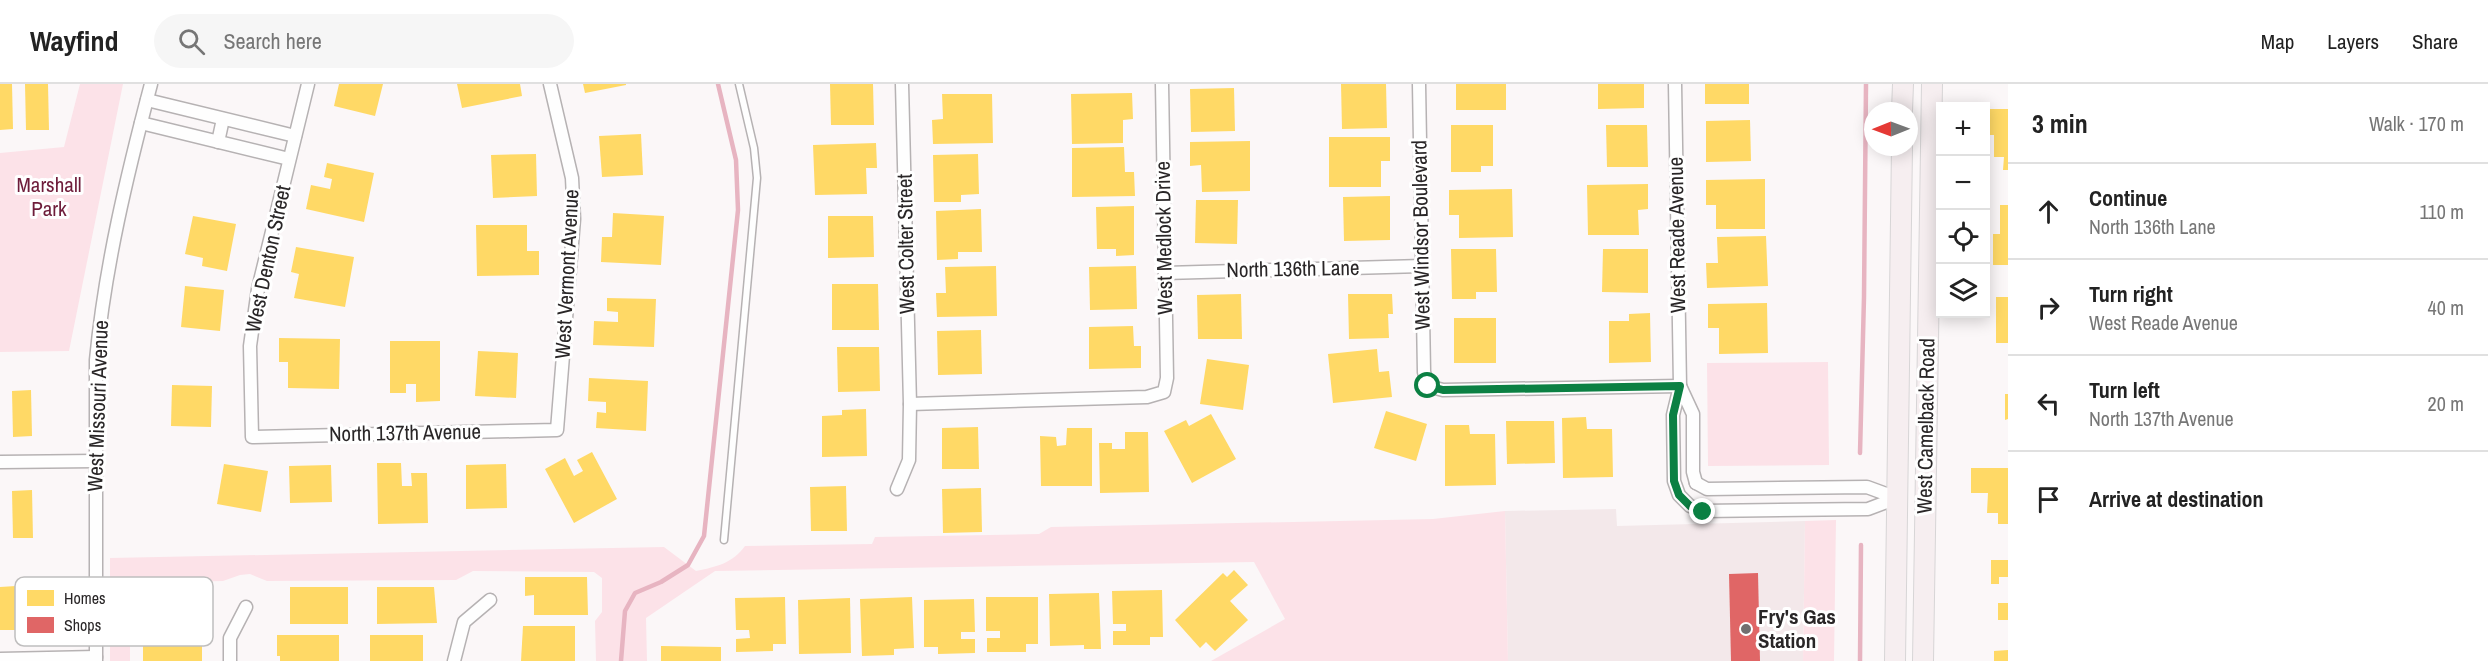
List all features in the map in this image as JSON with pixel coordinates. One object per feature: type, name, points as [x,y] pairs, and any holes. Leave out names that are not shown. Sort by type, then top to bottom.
[{"type":"main road","points":[[1902,102],[1903,84]]},
{"type":"main road","name":"West Camelback Road","points":[[1923,661],[1932,84]]},
{"type":"main road","name":"West Camelback Road","points":[[1895,661],[1902,156]]},
{"type":"main road","points":[[1897,498],[1925,498]]},
{"type":"street","name":"West Missouri Avenue","points":[[96,577],[96,360],[100,312],[108,265],[151,84]]},
{"type":"street","name":"West Denton Street","points":[[252,436],[250,346],[258,289],[308,84]]},
{"type":"street","name":"West Vermont Avenue","points":[[550,84],[572,178],[574,219],[557,430]]},
{"type":"street","name":"West Colter Street","points":[[897,489],[909,460],[910,404],[902,84]]},
{"type":"street","name":"West Medlock Drive","points":[[910,404],[1148,397],[1164,392],[1167,378],[1162,84]]},
{"type":"street","name":"West Windsor Boulevard","points":[[1419,84],[1424,372],[1428,386],[1443,390],[1680,386]]},
{"type":"street","name":"West Reade Avenue","points":[[1675,84],[1680,386],[1673,415],[1673,432],[1674,481],[1679,495]]},
{"type":"street","points":[[147,100],[295,136]]},
{"type":"street","points":[[218,142],[224,119]]},
{"type":"street","points":[[141,123],[289,159]]},
{"type":"street","name":"North 136th Lane","points":[[1165,273],[1422,266]]},
{"type":"street","name":"West Reade Avenue","points":[[1680,386],[1693,414],[1693,472],[1696,483]]},
{"type":"street","name":"North 137th Avenue","points":[[252,436],[557,430]]},
{"type":"street","points":[[1673,432],[1693,431]]},
{"type":"street","points":[[0,462],[96,461]]},
{"type":"street","points":[[1696,483],[1707,489],[1867,487],[1897,498],[1868,509],[1703,512],[1690,506],[1679,495],[1696,483]]},
{"type":"street","points":[[453,661],[464,622],[490,600]]},
{"type":"street","points":[[230,661],[230,638],[246,607]]},
{"type":"street","points":[[0,659],[96,659]]},
{"type":"lane","points":[[724,540],[757,178],[754,148],[739,84]]},
{"type":"shaded area","points":[[1616,509],[1617,526],[1805,521],[1803,661],[1508,661],[1505,511]]},
{"type":"green space","name":"Marshall Park","points":[[80,84],[123,84],[69,351],[0,352],[0,153],[64,147]]},
{"type":"green space","points":[[1828,362],[1829,465],[1708,466],[1707,363]]},
{"type":"green space","points":[[1505,511],[1508,661],[1211,661],[1285,619],[1254,562],[715,571],[646,618],[647,661],[596,661],[595,621],[602,612],[602,578],[594,572],[473,571],[456,580],[267,581],[250,574],[213,581],[213,577],[110,577],[110,558],[664,547],[696,571],[717,566],[735,557],[745,546],[872,544],[875,537],[1039,534],[1051,527],[1433,519]]},
{"type":"green space","points":[[1836,520],[1834,661],[1803,661],[1805,521]]},
{"type":"green space","points":[[110,646],[130,646],[130,661],[110,661]]},
{"type":"building: Homes","points":[[0,84],[12,84],[13,129],[0,130]]},
{"type":"building: Homes","points":[[25,84],[48,84],[49,130],[26,130]]},
{"type":"building: Homes","points":[[339,84],[383,84],[375,116],[334,106]]},
{"type":"building: Homes","points":[[457,84],[520,84],[522,96],[462,108]]},
{"type":"building: Homes","points":[[583,84],[626,84],[626,85],[585,93]]},
{"type":"building: Homes","points":[[830,84],[873,84],[874,125],[831,125]]},
{"type":"building: Homes","points":[[1341,84],[1386,84],[1387,128],[1342,129]]},
{"type":"building: Homes","points":[[1456,84],[1506,84],[1506,110],[1456,110]]},
{"type":"building: Homes","points":[[1598,84],[1644,84],[1644,108],[1598,109]]},
{"type":"building: Homes","points":[[1705,84],[1749,84],[1749,104],[1705,104]]},
{"type":"building: Homes","points":[[1234,88],[1235,131],[1191,132],[1190,89]]},
{"type":"building: Homes","points":[[1132,93],[1133,119],[1123,120],[1123,143],[1072,144],[1071,94]]},
{"type":"building: Homes","points":[[942,94],[992,94],[993,143],[933,144],[932,120],[943,119]]},
{"type":"building: Homes","points":[[1990,109],[2008,109],[2008,170],[2003,170],[2004,157],[1994,157],[1994,135],[1990,135]]},
{"type":"building: Homes","points":[[1750,120],[1751,161],[1706,162],[1706,121]]},
{"type":"building: Homes","points":[[1451,125],[1493,125],[1493,166],[1481,166],[1481,172],[1451,172]]},
{"type":"building: Homes","points":[[1606,125],[1647,125],[1648,167],[1607,167]]},
{"type":"building: Homes","points":[[641,134],[643,175],[602,177],[599,136]]},
{"type":"building: Homes","points":[[1329,137],[1390,137],[1390,161],[1381,161],[1381,187],[1329,187]]},
{"type":"building: Homes","points":[[1250,141],[1250,191],[1202,192],[1201,165],[1190,166],[1190,142]]},
{"type":"building: Homes","points":[[876,143],[877,168],[866,168],[867,194],[815,195],[813,145]]},
{"type":"building: Homes","points":[[1124,147],[1125,172],[1134,172],[1135,196],[1072,197],[1072,148]]},
{"type":"building: Homes","points":[[536,154],[537,196],[493,198],[491,155]]},
{"type":"building: Homes","points":[[978,154],[979,194],[961,195],[961,202],[934,202],[933,155]]},
{"type":"building: Homes","points":[[327,163],[374,173],[364,222],[306,209],[311,185],[330,189],[332,179],[324,177]]},
{"type":"building: Homes","points":[[1765,179],[1765,229],[1716,229],[1716,205],[1706,205],[1706,180]]},
{"type":"building: Homes","points":[[1648,184],[1648,209],[1638,210],[1639,235],[1588,235],[1587,185]]},
{"type":"building: Homes","points":[[1512,189],[1513,237],[1459,238],[1459,215],[1449,215],[1449,190]]},
{"type":"building: Homes","points":[[1390,196],[1390,240],[1344,241],[1343,197]]},
{"type":"building: Homes","points":[[1196,200],[1238,200],[1237,244],[1195,243]]},
{"type":"building: Homes","points":[[2000,205],[2008,205],[2008,265],[1993,265],[1993,234],[2000,234]]},
{"type":"building: Homes","points":[[1134,206],[1134,255],[1116,256],[1116,249],[1097,249],[1096,207]]},
{"type":"building: Homes","points":[[981,209],[982,252],[958,252],[958,259],[937,260],[936,211]]},
{"type":"building: Homes","points":[[613,213],[664,216],[661,265],[601,262],[602,237],[612,237]]},
{"type":"building: Homes","points":[[193,216],[236,224],[227,271],[202,266],[203,258],[185,254]]},
{"type":"building: Homes","points":[[828,216],[873,216],[874,257],[828,258]]},
{"type":"building: Homes","points":[[476,225],[527,225],[527,251],[539,251],[539,275],[477,276]]},
{"type":"building: Homes","points":[[1766,236],[1768,286],[1707,288],[1706,263],[1718,263],[1717,237]]},
{"type":"building: Homes","points":[[296,247],[354,257],[345,307],[294,298],[299,274],[291,272]]},
{"type":"building: Homes","points":[[1451,249],[1496,249],[1497,292],[1476,292],[1476,299],[1452,299]]},
{"type":"building: Homes","points":[[1603,249],[1648,249],[1648,293],[1602,292]]},
{"type":"building: Homes","points":[[996,266],[997,316],[937,317],[936,293],[946,293],[945,267]]},
{"type":"building: Homes","points":[[1136,266],[1137,309],[1090,310],[1089,267]]},
{"type":"building: Homes","points":[[832,284],[878,284],[879,330],[832,330]]},
{"type":"building: Homes","points":[[185,286],[224,290],[220,331],[181,327]]},
{"type":"building: Homes","points":[[1241,294],[1242,339],[1198,339],[1197,295]]},
{"type":"building: Homes","points":[[1348,294],[1392,294],[1393,314],[1388,314],[1389,338],[1349,339]]},
{"type":"building: Homes","points":[[1996,297],[2008,297],[2008,343],[1996,343]]},
{"type":"building: Homes","points":[[607,298],[656,299],[654,347],[593,345],[594,321],[618,322],[618,312],[607,311]]},
{"type":"building: Homes","points":[[1767,303],[1768,353],[1719,354],[1719,328],[1708,328],[1708,304]]},
{"type":"building: Homes","points":[[1650,313],[1651,362],[1609,363],[1609,321],[1629,321],[1629,314]]},
{"type":"building: Homes","points":[[1454,318],[1496,318],[1496,363],[1454,363]]},
{"type":"building: Homes","points":[[1133,326],[1134,346],[1141,346],[1141,368],[1089,369],[1089,327]]},
{"type":"building: Homes","points":[[981,330],[982,374],[938,375],[937,331]]},
{"type":"building: Homes","points":[[279,338],[340,339],[339,389],[288,388],[288,362],[279,362]]},
{"type":"building: Homes","points":[[390,341],[440,341],[440,401],[416,402],[416,384],[406,384],[406,393],[390,393]]},
{"type":"building: Homes","points":[[837,347],[879,347],[880,391],[838,392]]},
{"type":"building: Homes","points":[[1377,349],[1379,372],[1389,371],[1392,397],[1333,403],[1328,354]]},
{"type":"building: Homes","points":[[478,351],[518,353],[516,398],[475,396]]},
{"type":"building: Homes","points":[[1207,359],[1249,365],[1243,410],[1200,404]]},
{"type":"building: Homes","points":[[589,378],[648,381],[646,431],[596,428],[597,412],[606,413],[606,402],[588,401]]},
{"type":"building: Homes","points":[[172,385],[212,386],[211,427],[171,426]]},
{"type":"building: Homes","points":[[31,390],[32,436],[13,437],[12,391]]},
{"type":"building: Homes","points":[[2005,394],[2008,394],[2008,419],[2005,420]]},
{"type":"building: Homes","points":[[866,409],[867,456],[822,457],[822,416],[842,415],[842,410]]},
{"type":"building: Homes","points":[[1386,411],[1427,424],[1416,461],[1374,448]]},
{"type":"building: Homes","points":[[1211,414],[1236,459],[1192,483],[1164,431],[1186,420],[1189,426]]},
{"type":"building: Homes","points":[[1586,417],[1587,429],[1612,429],[1613,477],[1563,478],[1562,418]]},
{"type":"building: Homes","points":[[1506,421],[1554,421],[1555,463],[1507,464]]},
{"type":"building: Homes","points":[[1445,425],[1469,425],[1470,434],[1495,434],[1496,485],[1445,486]]},
{"type":"building: Homes","points":[[978,427],[979,469],[942,469],[942,428]]},
{"type":"building: Homes","points":[[1067,428],[1092,428],[1092,486],[1041,486],[1040,436],[1056,437],[1057,446],[1066,445]]},
{"type":"building: Homes","points":[[1125,432],[1148,432],[1149,492],[1100,493],[1099,443],[1112,443],[1112,449],[1125,449]]},
{"type":"building: Homes","points":[[592,452],[617,499],[574,523],[545,469],[565,458],[574,476],[583,471],[577,460]]},
{"type":"building: Homes","points":[[377,463],[401,463],[402,486],[412,486],[411,473],[427,473],[428,523],[378,524]]},
{"type":"building: Homes","points":[[224,464],[268,471],[261,512],[217,504]]},
{"type":"building: Homes","points":[[506,464],[507,508],[466,509],[466,465]]},
{"type":"building: Homes","points":[[331,465],[332,502],[290,503],[289,466]]},
{"type":"building: Homes","points":[[1971,468],[2008,468],[2008,524],[1998,524],[1998,513],[1987,513],[1988,493],[1971,493]]},
{"type":"building: Homes","points":[[846,486],[847,531],[811,531],[810,487]]},
{"type":"building: Homes","points":[[981,488],[982,532],[943,533],[942,489]]},
{"type":"building: Homes","points":[[32,490],[33,538],[13,538],[12,491]]},
{"type":"building: Homes","points":[[1991,560],[2008,560],[2008,577],[1999,577],[1999,584],[1991,584]]},
{"type":"building: Homes","points":[[1234,570],[1248,585],[1230,601],[1248,620],[1215,651],[1206,642],[1200,648],[1175,620],[1223,573],[1227,577]]},
{"type":"building: Homes","points":[[525,577],[587,577],[588,615],[534,615],[534,595],[525,596]]},
{"type":"building: Homes","points":[[15,586],[15,630],[0,630],[0,587]]},
{"type":"building: Homes","points":[[290,587],[348,587],[348,624],[290,624]]},
{"type":"building: Homes","points":[[377,587],[434,587],[437,623],[377,624]]},
{"type":"building: Homes","points":[[1162,590],[1163,637],[1150,637],[1150,645],[1113,645],[1113,631],[1126,631],[1126,624],[1113,624],[1112,591]]},
{"type":"building: Homes","points":[[1099,593],[1101,649],[1084,649],[1084,645],[1050,646],[1049,594]]},
{"type":"building: Homes","points":[[785,597],[786,644],[773,644],[773,651],[736,652],[736,639],[750,638],[749,630],[736,630],[735,598]]},
{"type":"building: Homes","points":[[912,597],[914,648],[894,649],[894,655],[862,656],[860,599]]},
{"type":"building: Homes","points":[[986,597],[1038,597],[1038,644],[1026,644],[1026,652],[987,652],[987,638],[1000,638],[1000,631],[986,631]]},
{"type":"building: Homes","points":[[850,598],[851,653],[799,654],[798,600]]},
{"type":"building: Homes","points":[[974,599],[975,632],[961,632],[961,639],[975,639],[975,653],[938,654],[938,647],[924,647],[924,600]]},
{"type":"building: Homes","points":[[1998,603],[2008,603],[2008,620],[1998,620]]},
{"type":"building: Homes","points":[[523,626],[575,626],[575,661],[521,661]]},
{"type":"building: Homes","points":[[277,635],[339,635],[339,661],[280,661],[280,656],[277,656]]},
{"type":"building: Homes","points":[[370,635],[423,635],[423,661],[370,661]]},
{"type":"building: Homes","points":[[143,646],[202,646],[202,661],[143,661]]},
{"type":"building: Homes","points":[[661,646],[721,647],[721,661],[661,661]]},
{"type":"building: Homes","points":[[2008,650],[2008,661],[1994,661],[1994,651]]},
{"type":"building: Shops","points":[[1758,573],[1760,661],[1731,661],[1729,574]]},
{"type":"waterway","points":[[621,661],[625,611],[635,593],[661,582],[688,565],[704,536],[738,210],[736,160],[718,84]]},
{"type":"waterway","points":[[1860,453],[1866,84]]},
{"type":"waterway","points":[[1860,661],[1861,545]]},
{"type":"place","name":"Fry's Gas Station","points":[[1746,629]]},
{"type":"route","points":[[1428,386],[1443,390],[1680,386],[1673,415],[1674,481],[1679,495],[1690,506],[1703,512]]}]
